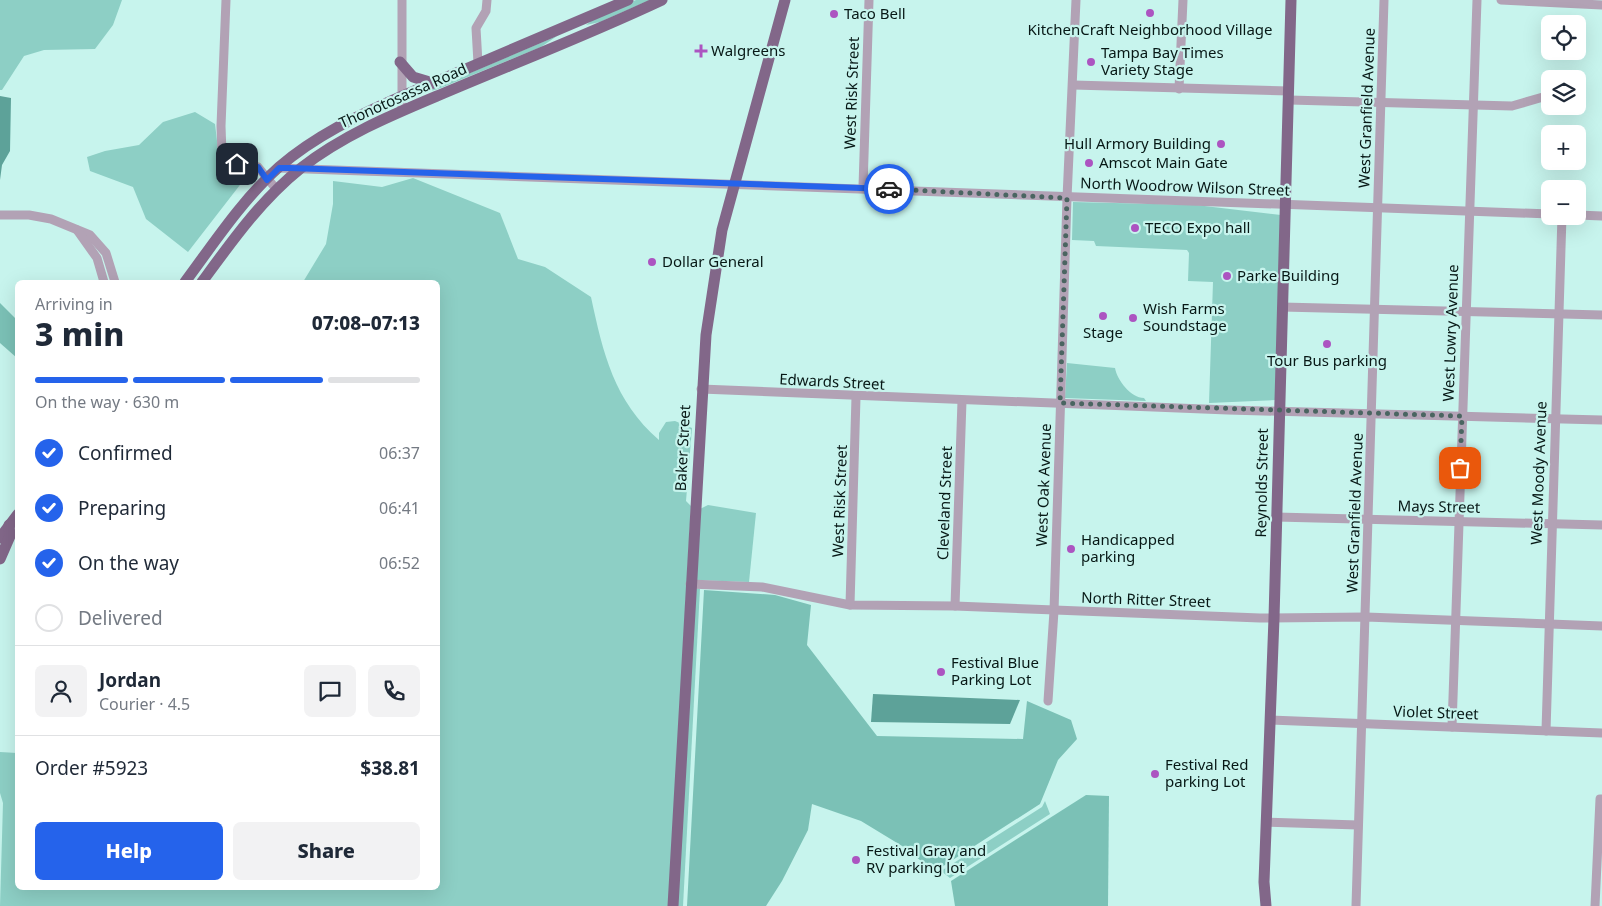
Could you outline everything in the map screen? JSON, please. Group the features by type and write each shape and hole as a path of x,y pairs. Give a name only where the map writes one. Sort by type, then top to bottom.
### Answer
{"main road":[{"name":"Thonotosassa Road","path":"186,280 232,218 267,180 279,168 341,125 478,63 628,0"},
{"name":"Thonotosassa Road","path":"204,280 251,217 276,190 302,168 340,141 402,111 662,0"},
{"name":"Baker Street","path":"673,906 701,390 712,285 734,183 785,0"},
{"name":"Reynolds Street","path":"1266,906 1266,822 1274,618 1291,0"},
{"path":"400,62 413,77 433,83"},
{"path":"0,538 15,518"},
{"path":"0,561 10,536 9,525"},
{"path":"0,561 15,543"}],"street":[{"path":"226,0 221,126 222,154 225,158 237,164 258,167 276,190"},
{"path":"402,0 400,62 402,111"},
{"path":"478,63 476,28 486,11 487,0"},
{"name":"West Risk Street","path":"863,187 869,0"},
{"name":"West Oak Avenue","path":"1048,701 1054,611 1067,198 1076,0"},
{"path":"1178,89 1183,0"},
{"name":"West Granfield Avenue","path":"1356,906 1384,0"},
{"name":"West Lowry Avenue","path":"1452,727 1477,0"},
{"path":"1501,0 1602,5"},
{"path":"1073,85 1289,95 1380,102 1512,106 1541,98"},
{"name":"North Woodrow Wilson Street","path":"279,168 863,187 1067,198 1541,214"},
{"path":"0,215 29,215 51,219 90,235 98,241 110,262 114,280"},
{"path":"1586,215 1602,216"},
{"name":"West Moody Avenue","path":"1546,731 1562,225"},
{"path":"77,230 91,247 103,280"},
{"path":"99,266 110,262"},
{"path":"1282,307 1602,315"},
{"name":"Edwards Street","path":"701,390 1279,412 1602,420"},
{"name":"West Risk Street","path":"850,605 856,397"},
{"name":"Cleveland Street","path":"955,606 962,401"},
{"name":"Mays Street","path":"1276,517 1602,525"},
{"name":"North Ritter Street","path":"690,584 769,588 850,605 955,606 1274,618 1366,617 1602,626"},
{"name":"Violet Street","path":"1270,720 1602,733"},
{"path":"1595,906 1600,799 1602,799"},
{"path":"1266,822 1358,825"}],"green space":[{"path":"0,0 122,0 113,25 95,49 44,50 24,56 2,90 0,90"},
{"path":"636,0 650,0 600,22 586,25 598,16"},
{"path":"557,36 541,47 438,89 423,93"},
{"path":"195,112 215,124 220,166 243,181 188,252 146,219 133,187 90,171 87,157 105,151 139,145 163,122"},
{"path":"413,178 500,213 518,259 545,267 591,297 600,337 613,375 631,409 644,425 659,440 659,433 666,422 675,421 692,428 686,501 691,506 669,906 0,906 3,803 0,793 0,752 15,753 15,890 440,890 440,280 304,280 326,244 333,204 333,181 382,187"},
{"path":"1073,202 1196,205 1281,215 1275,400 1209,403 1213,282 1188,281 1189,253 1187,250 1096,246 1094,241 1072,240"},
{"path":"0,303 15,318 15,356 0,343"},
{"path":"1067,363 1115,368 1125,388 1146,401 1065,398"},
{"path":"708,505 756,513 749,582 695,580 700,509"},
{"path":"694,587 700,589 683,906 677,906"},
{"path":"704,590 775,595 811,605 807,645 877,736 1023,739 1027,701 1071,720 1077,739 1058,760 1040,804 934,872 907,849 861,821 812,804 808,830 782,881 766,906 687,906"},
{"path":"1086,795 1109,796 1108,906 955,906 951,881"},
{"path":"1045,801 1050,814 950,878 941,871 1042,807"}],"water":[{"path":"0,96 11,98 10,151 2,165 0,180"},
{"path":"873,694 1020,700 1010,724 871,722"}],"way so far":[{"path":"889,189 1067,198 1060,403 1279,412 1462,416 1460,468"}],"place":[{"name":"KitchenCraft Neighborhood Village","path":"1150,13"},
{"name":"Taco Bell","path":"834,14"},
{"name":"Walgreens","path":"701,51"},
{"name":"Tampa Bay Times Variety Stage","path":"1091,62"},
{"name":"Hull Armory Building","path":"1221,144"},
{"name":"Amscot Main Gate","path":"1089,163"},
{"name":"TECO Expo hall","path":"1135,228"},
{"name":"Dollar General","path":"652,262"},
{"name":"Parke Building","path":"1227,276"},
{"name":"Stage","path":"1103,316"},
{"name":"Wish Farms Soundstage","path":"1133,318"},
{"name":"Tour Bus parking","path":"1327,344"},
{"name":"Handicapped parking","path":"1071,549"},
{"name":"Festival Blue Parking Lot","path":"941,672"},
{"name":"Festival Red parking Lot","path":"1155,774"},
{"name":"Festival Gray and RV parking lot","path":"856,860"}],"route":[{"path":"237,164 258,167 267,180 279,168 290,168 889,189"}]}
